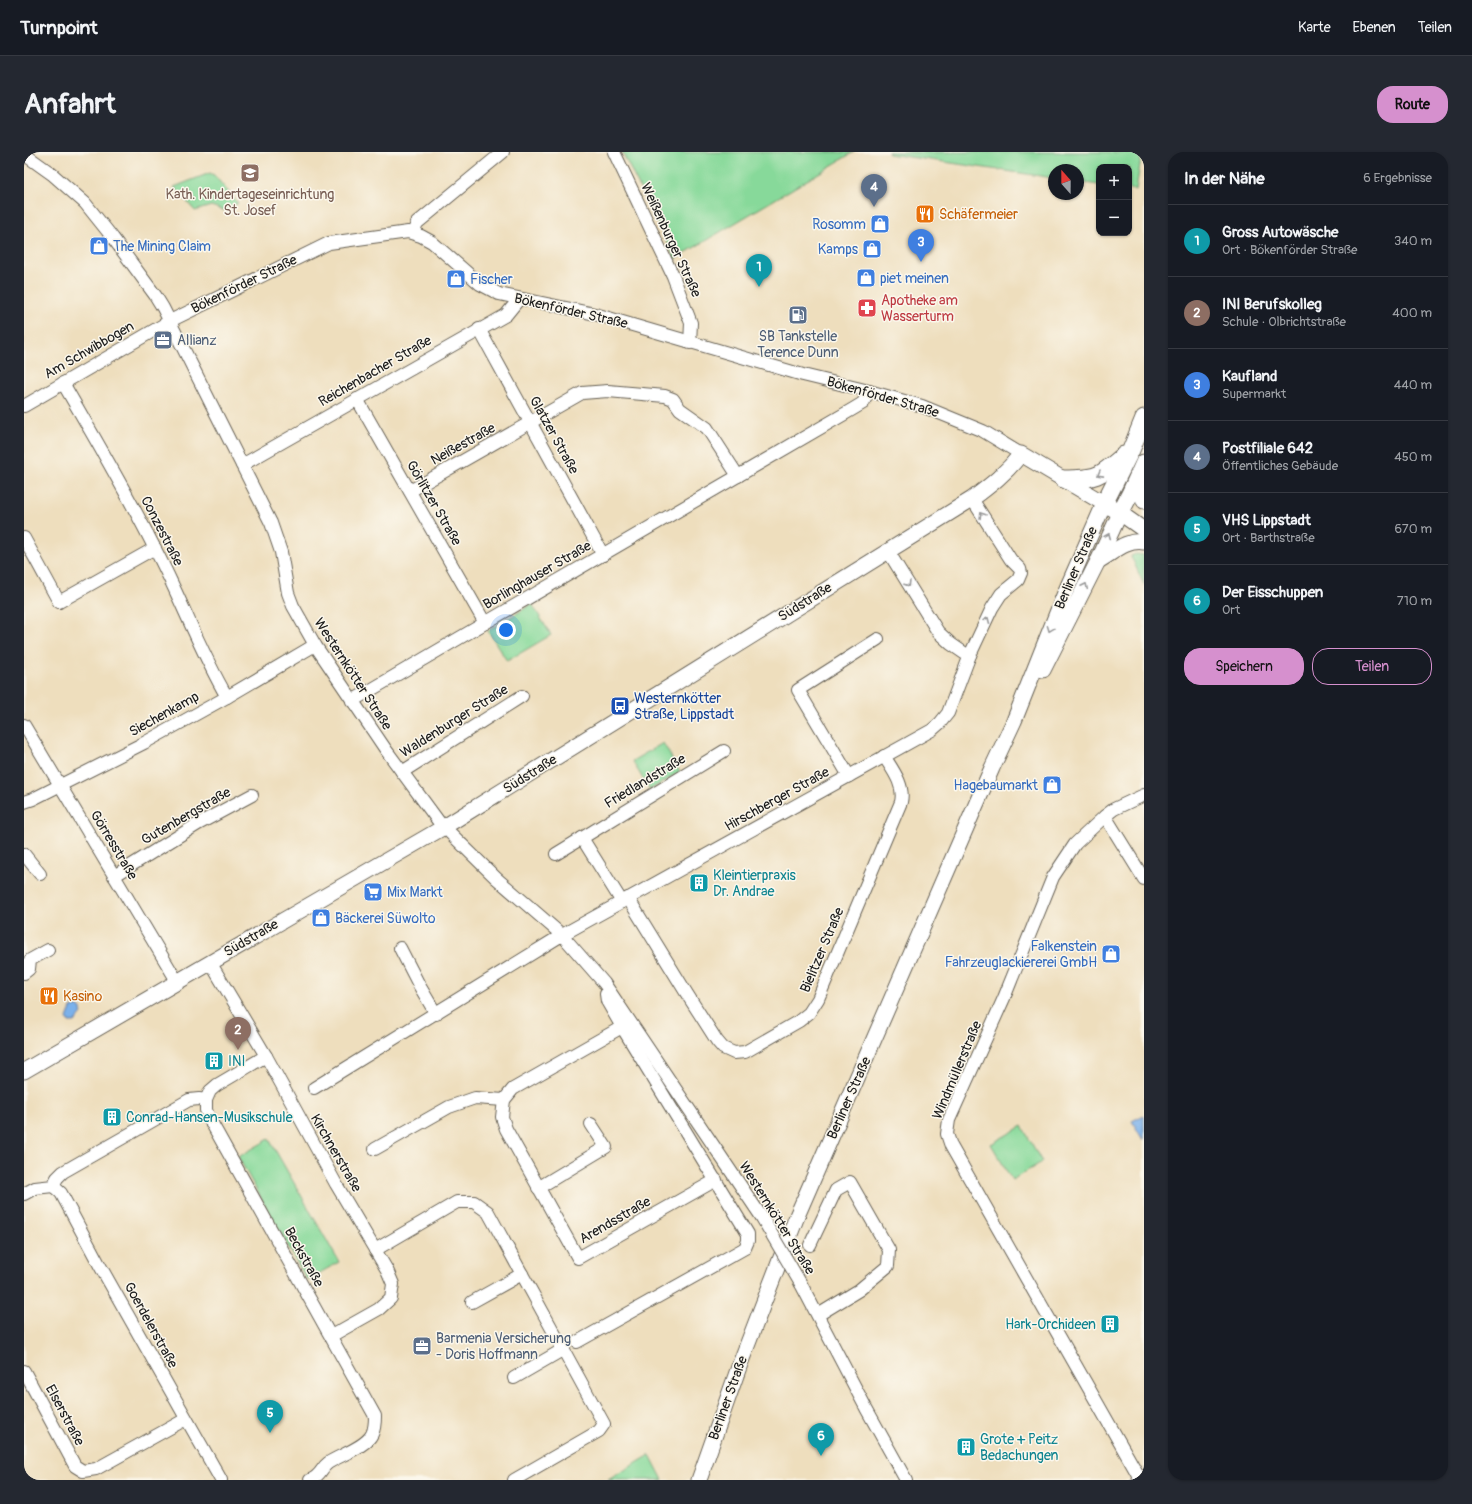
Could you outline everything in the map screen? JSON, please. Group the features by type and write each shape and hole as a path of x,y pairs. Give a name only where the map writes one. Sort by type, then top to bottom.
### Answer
{"highway":[{"name":"Berliner Straße","path":"1104,504 1131,450 1144,418"},
{"path":"1063,479 1093,478 1101,474 1131,450"},
{"name":"Berliner Straße","path":"1120,513 1143,465"}],"main road":[{"name":"Bökenförder Straße","path":"1021,454 1120,513 1144,530"},
{"name":"Südstraße","path":"24,1071 444,827 972,499 997,481 1021,454"},
{"path":"1143,465 1141,491 1144,501"},
{"name":"Berliner Straße","path":"699,1480 740,1364 797,1216 1014,722 1065,593 1104,504"},
{"name":"Berliner Straße","path":"1014,722 1050,658 1120,513"},
{"path":"1098,561 1124,544 1138,541 1144,542"}],"street":[{"path":"413,233 417,222 503,152"},
{"name":"Weißenburger Straße","path":"614,152 673,276 692,323 690,343"},
{"path":"24,154 52,174 85,204 117,242 151,289 170,321"},
{"name":"Bökenförder Straße","path":"170,321 328,242 408,232 421,236 432,242 480,284 499,294 595,314 803,376 869,391 939,412 983,431 1021,454"},
{"name":"Reichenbacher Straße","path":"242,465 506,315 519,299"},
{"name":"Am Schwibbogen","path":"24,406 170,321"},
{"name":"Westernkötter Straße","path":"170,321 271,523 281,552 287,589 293,606 315,645 352,701 439,822 496,878 562,935 604,983 761,1216 801,1284 866,1408 906,1480"},
{"name":"Glatzer Straße","path":"478,330 603,555"},
{"name":"Conzestraße","path":"63,383 155,548 210,667 227,697"},
{"path":"530,422 582,393 608,391 665,396 673,399 680,409 707,428 738,476"},
{"name":"Borlinghauser Straße","path":"352,701 860,405 866,400 869,391"},
{"name":"Görlitzer Straße","path":"357,399 485,623"},
{"name":"Neißestraße","path":"410,491 526,426 530,422"},
{"name":"Hirschberger Straße","path":"314,1088 562,935 932,730 940,724 948,713 970,655 992,608 1002,594 1018,580 1021,573 1020,569 1011,560 972,499"},
{"path":"24,538 60,602 155,548"},
{"path":"888,551 938,632 951,644 964,653 970,655"},
{"path":"849,776 798,690 878,639"},
{"name":"Siechenkamp","path":"24,802 60,786 144,743 227,697 315,645"},
{"name":"Waldenburger Straße","path":"402,772 522,696"},
{"name":"Görresstraße","path":"24,725 177,981"},
{"name":"Friedlandstraße","path":"556,854 724,751"},
{"name":"Bielitzer Straße","path":"625,900 717,1041 723,1048 734,1054 745,1052 799,1021 809,1013 818,999 901,802 901,787 884,756"},
{"name":"Gutenbergstraße","path":"114,876 198,824 252,795"},
{"name":"Windmüllerstraße","path":"1141,1480 985,1209 950,1146 947,1134 949,1120 1004,998 1053,877 1076,844 1105,816 1114,809 1144,795"},
{"path":"1105,816 1144,879"},
{"path":"582,838 625,900"},
{"path":"24,854 40,874"},
{"path":"400,948 436,1014"},
{"path":"26,966 30,960 48,950"},
{"name":"Kirchnerstraße","path":"210,962 266,1056 393,1284 391,1298 379,1309 331,1336"},
{"name":"Westernkötter Straße","path":"577,1342 745,1248 748,1241 748,1234 607,1001 604,983"},
{"path":"374,1149 449,1107 475,1098 504,1100 513,1089 622,1027"},
{"path":"24,1194 35,1188 52,1186 63,1172 189,1100 206,1100 210,1091 217,1085 266,1056"},
{"name":"Beckstraße","path":"206,1100 206,1110 210,1120 375,1416 375,1428 372,1436 364,1443 326,1464 319,1475 314,1479"},
{"name":"Arendsstraße","path":"504,1100 502,1117 506,1129 578,1258 716,1180"},
{"path":"538,1188 606,1147 592,1124"},
{"path":"810,1245 836,1190 850,1182 889,1250 888,1266 859,1290 818,1315"},
{"name":"Goerdelerstraße","path":"52,1186 61,1193 221,1480"},
{"path":"375,1250 457,1202 474,1202 488,1212 604,1424 600,1431 514,1480"},
{"path":"472,1302 522,1274"},
{"path":"514,1378 564,1349"},
{"name":"Elserstraße","path":"24,1371 75,1466 83,1471 96,1469 186,1419"}],"green space":[{"path":"622,152 854,152 675,259"},
{"path":"888,152 1142,152 1136,190 1132,189 1132,164 1096,164 1096,185 1084,183 1084,164 1048,164 1048,177 889,154"},
{"path":"210,173 214,175 238,203 226,211 211,206 195,211 174,187"},
{"path":"1136,554 1144,555 1144,585 1131,556"},
{"path":"532,604 551,635 507,661 488,631"},
{"path":"663,743 680,772 650,790 632,761"},
{"path":"1022,1126 1042,1162 1012,1180 991,1144"},
{"path":"269,1139 339,1262 307,1280 238,1157"},
{"path":"650,1455 663,1480 608,1480"}],"water":[{"path":"77,1006 81,1009 82,1014 75,1022 69,1022 67,1018 71,1008"},
{"path":"1144,1115 1144,1139 1143,1140 1132,1121"}],"place":[{"name":"Kath. Kindertageseinrichtung St. Josef","path":"250,173"},
{"name":"Postfiliale 642","path":"874,207"},
{"name":"Schäfermeier","path":"925,214"},
{"name":"Rosomm","path":"880,224"},
{"name":"The Mining Claim","path":"99,246"},
{"name":"Kamps","path":"872,249"},
{"name":"Kaufland","path":"921,262"},
{"name":"piet meinen","path":"866,278"},
{"name":"Fischer","path":"456,279"},
{"name":"Gross Autowäsche","path":"759,287"},
{"name":"Apotheke am Wasserturm","path":"867,308"},
{"name":"SB Tankstelle Terence Dunn","path":"798,315"},
{"name":"Allianz","path":"163,340"},
{"name":"Westernkötter Straße, Lippstadt","path":"620,706"},
{"name":"Hagebaumarkt","path":"1052,785"},
{"name":"Kleintierpraxis Dr. Andrae","path":"699,883"},
{"name":"Mix Markt","path":"373,892"},
{"name":"Bäckerei Süwolto","path":"321,918"},
{"name":"Falkenstein Fahrzeuglackiererei GmbH","path":"1111,954"},
{"name":"Kasino","path":"49,996"},
{"name":"INI Berufskolleg","path":"238,1050"},
{"name":"INI","path":"214,1061"},
{"name":"Conrad-Hansen-Musikschule","path":"112,1117"},
{"name":"Hark-Orchideen","path":"1110,1324"},
{"name":"Barmenia Versicherung - Doris Hoffmann","path":"422,1346"},
{"name":"VHS Lippstadt","path":"270,1433"},
{"name":"Grote + Peitz Bedachungen","path":"966,1447"},
{"name":"Der Eisschuppen","path":"821,1456"}]}
